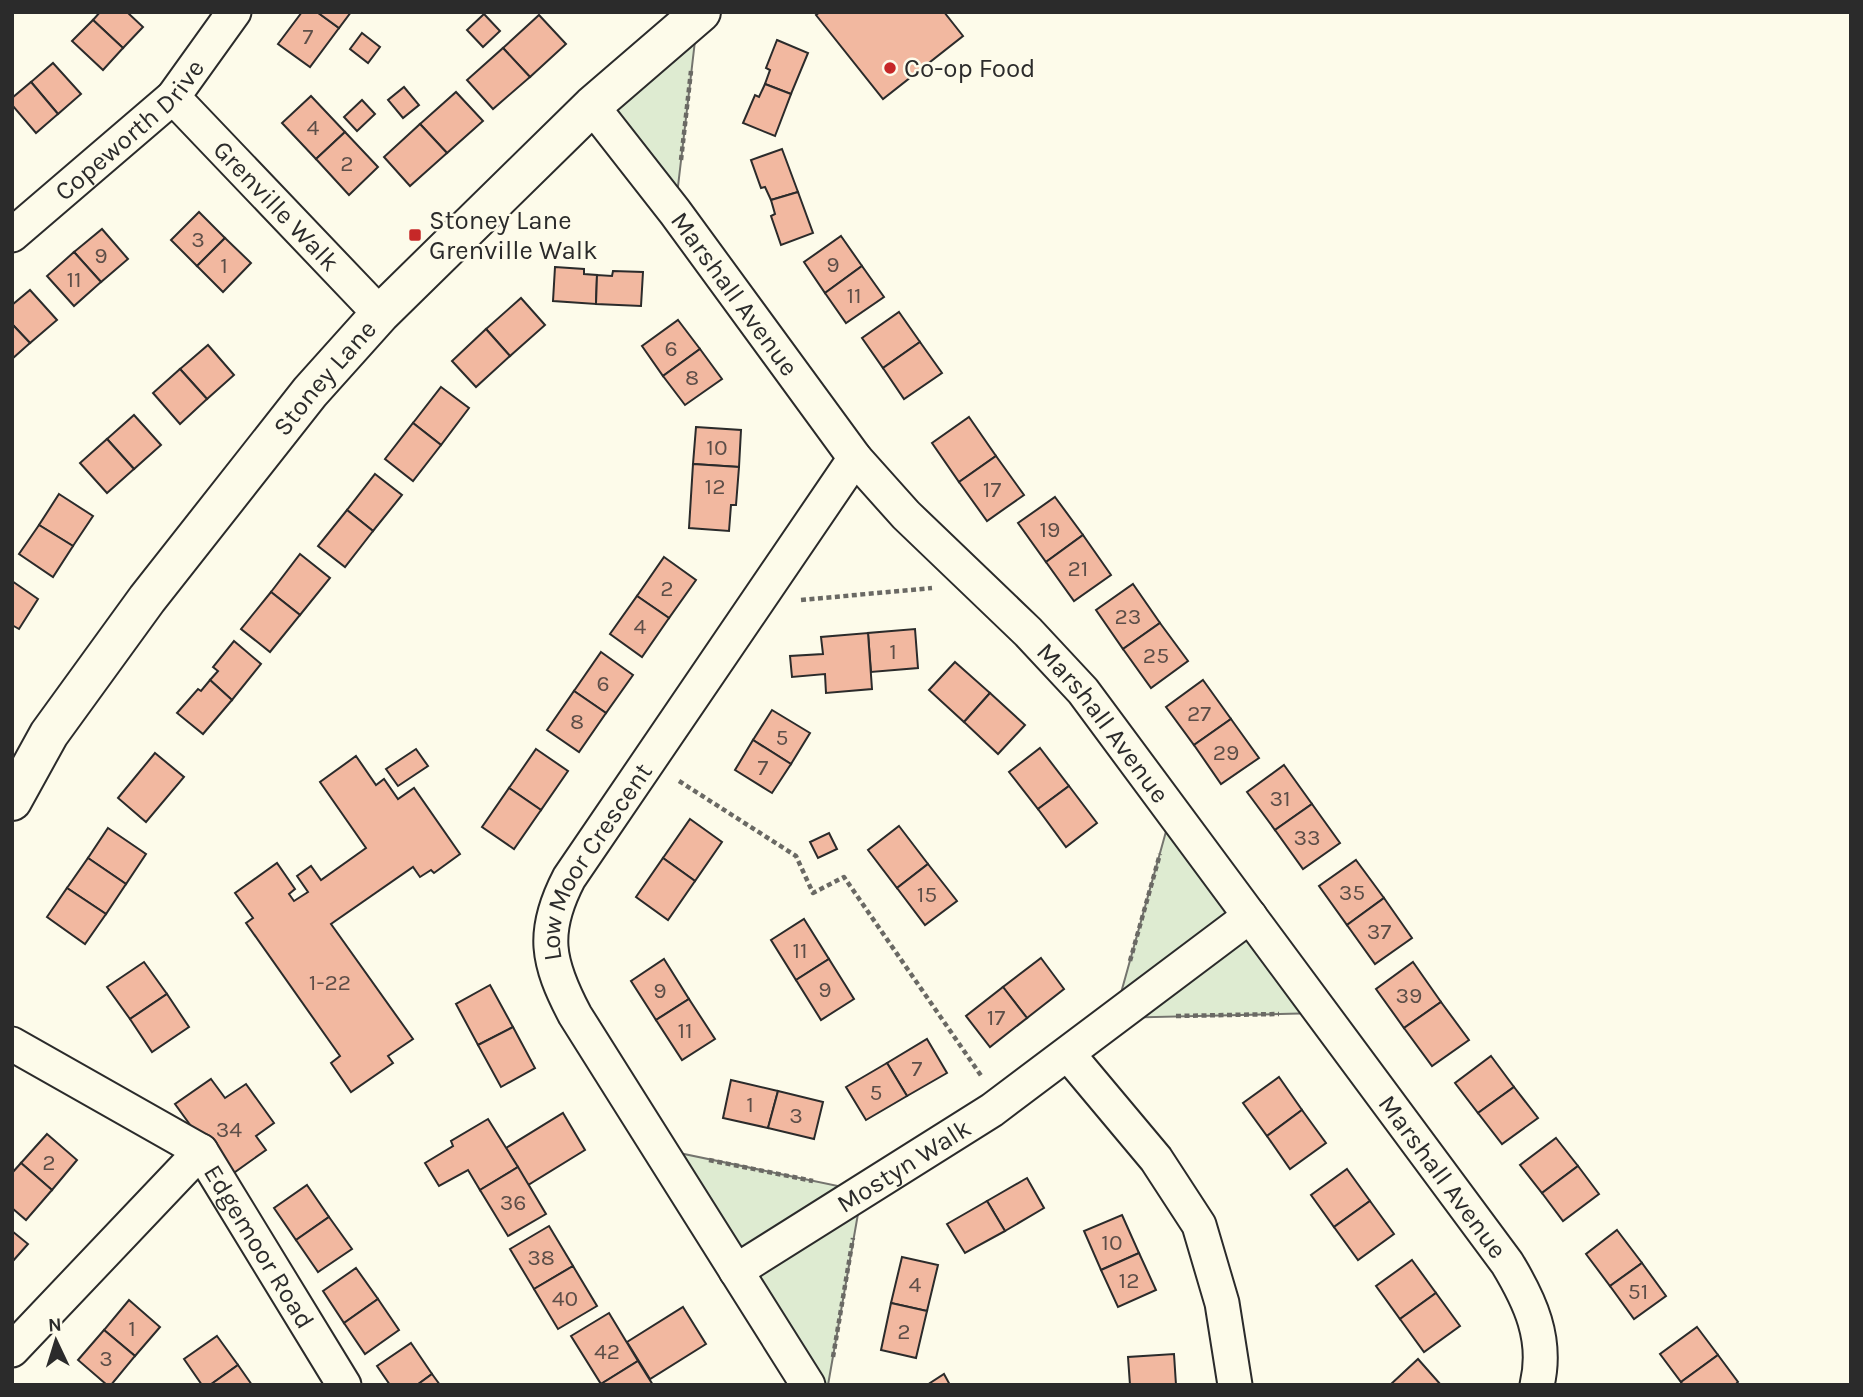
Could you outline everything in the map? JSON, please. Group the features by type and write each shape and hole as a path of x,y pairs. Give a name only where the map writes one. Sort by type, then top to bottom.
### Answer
{"street":[{"name":"Copeworth Drive","path":"12,235 173,97 234,12"},
{"name":"Stoney Lane","path":"12,801 49,734 147,599 310,392 380,314 592,106 700,14"},
{"name":"Grenville Walk","path":"173,97 380,314"},
{"name":"Marshall Avenue","path":"592,106 675,212 855,458 906,514 1028,632 1083,691 1507,1263 1525,1292 1537,1323 1541,1355 1537,1385"},
{"name":"Low Moor Crescent","path":"808,1385 575,1015 559,984 552,955 550,929 556,903 569,878 855,458"},
{"name":"Mostyn Walk","path":"736,1270 997,1106 1250,916"},
{"name":"Edgemoor Road","path":"12,1044 201,1151 344,1385"},
{"path":"1068,1054 1156,1159 1199,1225 1222,1303 1235,1385"},
{"path":"12,1350 201,1151"}],"path":[{"path":"675,212 700,14"},
{"path":"756,604 978,584"},
{"path":"649,761 796,856 813,893 844,877 986,1082 997,1106"}],"green space":[{"path":"698,15 675,212 592,106"},
{"path":"1172,810 1319,1013 1114,1018"},
{"path":"660,1149 862,1191 828,1385 808,1385"}],"building":[{"path":"100,12 127,12 143,27 123,48 93,20"},
{"path":"302,12 317,12 339,28 310,67 278,44"},
{"path":"317,12 351,12 339,28"},
{"name":"Co-op Food","path":"820,12 944,12 963,36 883,99 816,15"},
{"path":"484,14 500,31 483,47 467,30"},
{"path":"539,15 566,44 530,77 503,48"},
{"path":"93,20 123,48 103,70 72,41"},
{"path":"362,33 380,47 368,63 350,49"},
{"path":"777,40 808,53 791,94 765,84 770,70 766,68"},
{"path":"503,48 530,77 493,109 467,80"},
{"path":"53,63 81,94 58,114 31,82"},
{"path":"31,82 58,114 36,133 12,105 12,98"},
{"path":"765,84 791,94 775,136 743,123 755,95 759,97"},
{"path":"404,87 419,105 403,118 388,100"},
{"path":"456,92 483,121 447,153 420,124"},
{"path":"311,96 345,132 316,159 282,123"},
{"path":"362,100 375,114 357,131 344,117"},
{"path":"420,124 447,153 410,186 384,157"},
{"path":"345,132 378,167 349,195 316,159"},
{"path":"782,149 798,192 771,200 765,187 761,188 751,160"},
{"path":"798,192 813,233 781,245 771,216 775,214 771,200"},
{"path":"199,212 225,238 197,266 171,240"},
{"path":"102,229 128,259 101,282 74,252"},
{"path":"841,236 862,266 825,293 804,262"},
{"path":"225,238 251,263 223,292 197,266"},
{"path":"74,252 101,282 74,306 47,276"},
{"path":"862,266 884,297 846,323 825,293"},
{"path":"555,267 584,269 584,274 597,275 596,304 553,301"},
{"path":"613,271 643,272 641,306 596,304 597,275 612,276"},
{"path":"30,290 57,320 30,343 12,324 12,305"},
{"path":"521,298 545,325 510,356 486,329"},
{"path":"899,312 920,342 883,368 862,338"},
{"path":"678,320 700,349 663,376 642,346"},
{"path":"12,324 30,343 12,359"},
{"path":"486,329 510,356 476,387 452,361"},
{"path":"920,342 942,373 904,399 883,368"},
{"path":"208,345 234,375 207,399 180,369"},
{"path":"700,349 722,379 685,405 663,376"},
{"path":"180,369 207,399 180,424 153,393"},
{"path":"441,387 469,408 441,445 413,423"},
{"path":"134,415 161,445 134,469 107,439"},
{"path":"969,417 996,456 959,482 932,443"},
{"path":"413,423 441,445 413,481 385,459"},
{"path":"696,427 741,430 739,467 693,464"},
{"path":"107,439 134,469 107,493 80,463"},
{"path":"996,456 1024,495 987,521 959,482"},
{"path":"693,464 739,467 736,505 731,505 729,531 689,528"},
{"path":"375,474 402,495 373,531 347,510"},
{"path":"59,494 93,516 73,546 39,525"},
{"path":"1055,497 1083,535 1046,562 1018,523"},
{"path":"347,510 373,531 345,567 318,546"},
{"path":"39,525 73,546 53,577 19,554"},
{"path":"1083,535 1111,575 1074,601 1046,562"},
{"path":"300,554 330,578 300,615 271,592"},
{"path":"664,557 696,580 669,618 637,596"},
{"path":"12,581 38,599 19,629 12,625"},
{"path":"1133,584 1160,623 1123,649 1096,610"},
{"path":"271,592 300,615 270,652 241,629"},
{"path":"637,596 669,618 642,657 610,634"},
{"path":"1160,623 1188,661 1151,688 1123,649"},
{"path":"915,629 918,668 871,672 868,633"},
{"path":"868,633 872,689 826,693 825,674 792,677 790,656 823,654 821,637"},
{"path":"234,641 261,664 232,700 210,680 218,671 213,667"},
{"path":"601,652 633,675 606,713 574,691"},
{"path":"955,662 990,693 964,722 929,690"},
{"path":"210,680 232,700 203,734 177,713 198,689 201,691"},
{"path":"1203,680 1231,719 1194,745 1166,707"},
{"path":"574,691 606,713 579,752 547,730"},
{"path":"990,693 1025,725 998,754 964,722"},
{"path":"772,710 810,733 791,764 753,740"},
{"path":"1231,719 1259,758 1221,784 1194,745"},
{"path":"753,740 791,764 772,793 735,770"},
{"path":"1040,748 1069,786 1038,809 1009,772"},
{"path":"416,749 428,766 398,786 386,769"},
{"path":"536,749 568,771 541,810 509,788"},
{"path":"155,753 184,777 146,822 118,798"},
{"path":"356,756 376,785 384,779 398,799 414,788 460,854 434,873 431,870 420,877 413,867 331,924 413,1039 388,1056 393,1063 351,1092 331,1063 340,1056 246,923 253,918 235,893 277,863 295,889 289,894 294,901 308,892 297,876 311,866 321,880 366,848 320,782"},
{"path":"1284,765 1312,804 1275,830 1247,792"},
{"path":"1069,786 1097,823 1066,847 1038,809"},
{"path":"509,788 541,810 514,849 482,827"},
{"path":"1312,804 1340,843 1303,869 1275,830"},
{"path":"690,819 722,842 695,881 663,858"},
{"path":"899,826 928,864 897,888 868,850"},
{"path":"108,828 146,854 126,884 88,858"},
{"path":"829,833 837,849 818,858 810,842"},
{"path":"88,858 126,884 106,914 67,888"},
{"path":"663,858 695,881 668,920 636,897"},
{"path":"1356,860 1384,898 1347,925 1319,886"},
{"path":"928,864 957,901 925,925 897,888"},
{"path":"67,888 106,914 85,944 47,917"},
{"path":"1384,898 1412,938 1375,964 1347,925"},
{"path":"804,919 829,959 796,980 771,940"},
{"path":"1041,958 1064,989 1027,1018 1003,987"},
{"path":"664,959 689,999 656,1020 631,981"},
{"path":"829,959 854,999 821,1020 796,980"},
{"path":"144,962 167,994 130,1019 107,987"},
{"path":"1413,962 1441,1002 1404,1028 1376,989"},
{"path":"490,985 513,1027 478,1045 456,1004"},
{"path":"1003,987 1027,1018 990,1047 966,1016"},
{"path":"167,994 189,1027 152,1052 130,1019"},
{"path":"689,999 715,1039 682,1060 656,1020"},
{"path":"1441,1002 1469,1040 1432,1066 1404,1028"},
{"path":"513,1027 535,1068 501,1087 478,1045"},
{"path":"927,1039 947,1073 907,1096 887,1063"},
{"path":"1491,1056 1514,1087 1478,1113 1455,1083"},
{"path":"887,1063 907,1096 866,1120 846,1087"},
{"path":"1279,1077 1302,1110 1267,1136 1243,1103"},
{"path":"211,1079 225,1098 246,1084 274,1123 256,1136 266,1150 228,1177 175,1104"},
{"path":"731,1080 778,1091 768,1128 723,1118"},
{"path":"1514,1087 1538,1118 1502,1144 1478,1113"},
{"path":"778,1091 823,1102 814,1139 768,1128"},
{"path":"1302,1110 1326,1143 1290,1169 1267,1136"},
{"path":"563,1113 585,1150 528,1185 506,1148"},
{"path":"488,1119 518,1167 480,1190 468,1170 439,1186 425,1163 453,1146 451,1141"},
{"path":"47,1134 77,1160 52,1190 21,1163"},
{"path":"1556,1138 1578,1166 1542,1193 1520,1165"},
{"path":"21,1163 52,1190 26,1220 12,1208 12,1173"},
{"path":"1578,1166 1599,1194 1563,1221 1542,1193"},
{"path":"518,1167 546,1214 508,1236 480,1190"},
{"path":"1347,1169 1370,1201 1334,1227 1311,1195"},
{"path":"1027,1178 1044,1208 1005,1231 987,1201"},
{"path":"307,1185 329,1217 296,1240 274,1208"},
{"path":"987,1201 1005,1231 965,1253 947,1224"},
{"path":"1370,1201 1394,1234 1358,1260 1334,1227"},
{"path":"1122,1215 1139,1253 1101,1270 1084,1231"},
{"path":"329,1217 352,1249 318,1272 296,1240"},
{"path":"549,1226 573,1266 534,1289 510,1249"},
{"path":"1617,1230 1642,1263 1610,1286 1586,1254"},
{"path":"12,1231 28,1244 12,1262"},
{"path":"1139,1253 1156,1290 1118,1307 1101,1270"},
{"path":"902,1257 938,1265 927,1311 891,1303"},
{"path":"1412,1260 1436,1293 1400,1319 1376,1286"},
{"path":"1642,1263 1666,1296 1634,1319 1610,1286"},
{"path":"573,1266 597,1306 558,1329 534,1289"},
{"path":"356,1268 378,1299 344,1323 323,1291"},
{"path":"1436,1293 1460,1326 1424,1352 1400,1319"},
{"path":"378,1299 399,1330 365,1354 344,1323"},
{"path":"129,1300 160,1327 135,1356 104,1330"},
{"path":"891,1303 927,1311 916,1358 881,1350"},
{"path":"683,1307 706,1344 650,1379 627,1342"},
{"path":"609,1313 638,1361 601,1384 571,1336"},
{"path":"1697,1327 1718,1355 1681,1382 1660,1354"},
{"path":"104,1330 135,1356 111,1385 107,1385 78,1360"},
{"path":"217,1336 238,1365 210,1385 202,1385 184,1359"},
{"path":"411,1343 432,1374 417,1385 390,1385 377,1366"},
{"path":"1174,1354 1176,1385 1130,1385 1128,1357"},
{"path":"1718,1355 1738,1382 1735,1385 1683,1385 1681,1382"},
{"path":"1418,1359 1441,1385 1390,1385"},
{"path":"638,1361 653,1385 601,1384"},
{"path":"238,1365 252,1385 210,1385"},
{"path":"432,1374 440,1385 417,1385"},
{"path":"944,1374 950,1385 927,1385"}],"place":[{"name":"Co-op Food","path":"890,68"},
{"name":"Stoney Lane Grenville Walk","path":"415,235"}]}
